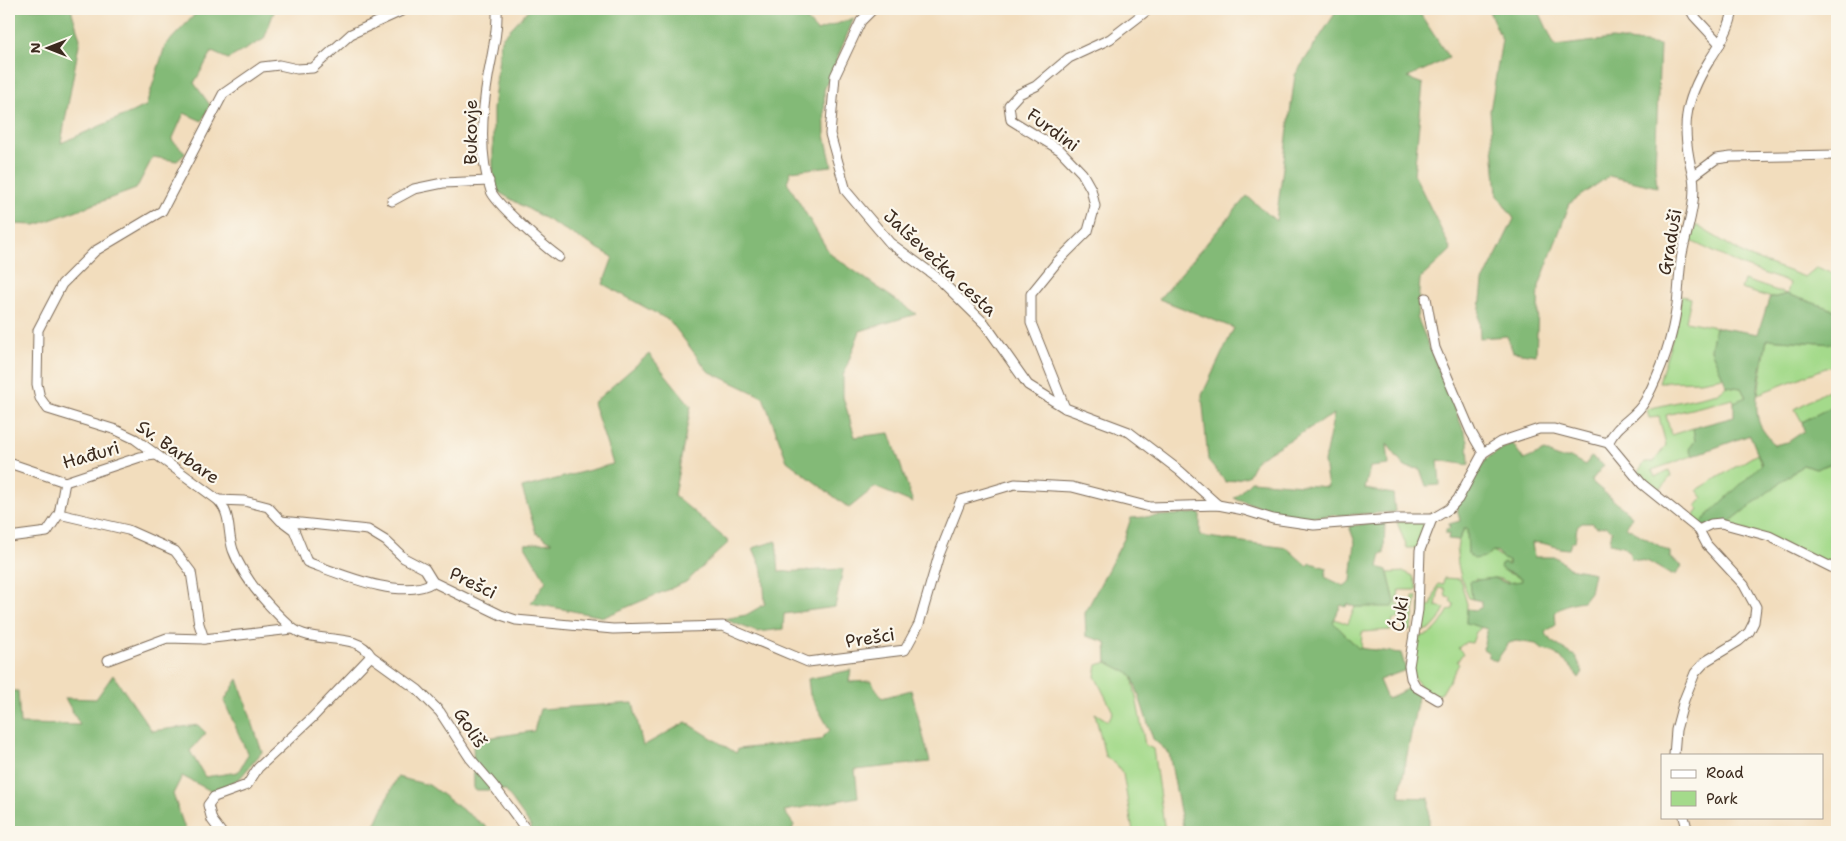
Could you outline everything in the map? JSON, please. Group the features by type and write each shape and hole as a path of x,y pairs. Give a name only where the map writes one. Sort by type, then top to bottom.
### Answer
{"street":[{"name":"Sv. Barbare","path":"371,656 367,649 354,643 322,639 292,629 245,576 233,549 226,508 218,500 135,439 116,430 48,408 40,398 37,384 38,330 62,284 95,251 162,211 223,94 262,67 279,65 297,69 313,68 351,34 406,9"},
{"name":"Bukovje","path":"497,9 498,28 488,78 484,123 484,154 491,193 542,245 559,257"},
{"name":"Jalševečka cesta","path":"873,9 861,21 836,76 830,134 846,191 890,243 938,278 984,324 1028,385 1065,408 1129,432 1180,471 1218,505"},
{"name":"Furdini","path":"1065,408 1031,323 1031,294 1056,262 1088,230 1095,206 1091,189 1082,173 1060,150 1011,120 1009,105 1019,94 1036,86 1070,58 1110,39 1149,9"},
{"path":"1690,9 1694,16 1720,44"},
{"name":"Graduši","path":"1608,443 1614,430 1634,414 1645,401 1659,372 1670,338 1677,306 1683,253 1692,219 1693,176 1686,150 1686,119 1698,80 1720,44 1733,9"},
{"path":"1693,176 1716,159 1731,157 1837,155"},
{"path":"392,201 414,189 443,183 489,182"},
{"path":"1426,298 1436,348 1470,432 1483,453"},
{"path":"1218,505 1244,510 1273,519 1314,525 1392,519 1432,519 1445,512 1458,499 1483,453 1500,442 1540,429 1554,429 1608,443 1642,484 1699,530 1707,545 1744,585 1753,600 1756,614 1749,632 1740,641 1698,668 1684,700 1676,730 1674,754"},
{"name":"Hađuri","path":"9,463 65,482 140,457 155,455"},
{"path":"9,537 48,532 59,514 65,482"},
{"name":"Prešci","path":"282,521 368,530 386,541 404,558 425,569 433,582 501,616 516,620 613,629 723,626 808,662 905,650 919,624 939,555 961,500 1015,484 1072,487 1150,507 1218,505"},
{"name":"Prešci","path":"218,500 244,501 268,507 294,530 307,562 369,584 402,588 426,587 433,582"},
{"path":"59,514 128,530 175,551 191,572 199,624 204,639"},
{"name":"Ćuki","path":"1432,519 1419,557 1418,610 1409,666 1411,678 1416,687 1438,700"},
{"path":"1699,530 1711,524 1721,523 1761,534 1774,538 1837,570"},
{"path":"108,660 167,638 204,639 292,629"},
{"path":"220,832 212,820 208,805 214,797 246,784 258,768 312,718 371,656"},
{"name":"Goliš","path":"371,656 418,690 440,712 470,758 493,784 528,832"},
{"path":"1684,818 1688,832"}],"green space":[{"path":"9,9 71,9 80,39 61,143 146,106 165,46 200,9 275,9 264,39 228,59 212,52 194,83 210,105 202,121 184,113 172,140 186,153 177,161 153,157 136,189 36,225 9,224"},
{"path":"529,9 796,9 817,31 854,18 824,90 825,135 832,166 791,171 787,182 830,254 916,314 860,331 843,376 843,397 855,437 890,433 913,503 875,487 849,508 787,461 763,397 708,371 670,321 603,284 613,257 493,189 493,109 501,39"},
{"path":"1338,9 1417,9 1449,58 1407,78 1423,84 1414,174 1451,250 1420,279 1417,317 1468,441 1469,465 1438,460 1440,485 1426,486 1420,469 1405,467 1387,444 1389,465 1370,467 1365,489 1393,494 1395,512 1293,518 1234,498 1251,481 1328,487 1324,462 1334,414 1257,459 1248,476 1226,482 1208,460 1202,395 1234,328 1159,299 1247,196 1276,221 1295,75"},
{"path":"1488,9 1538,9 1555,46 1612,39 1660,45 1655,166 1657,187 1609,176 1570,203 1539,286 1536,355 1513,352 1507,336 1480,338 1479,317 1483,282 1514,219 1497,194 1490,111 1502,40"},
{"path":"1696,225 1747,256 1805,277 1817,267 1837,276 1837,311 1787,294 1790,283 1743,266 1691,241"},
{"path":"1744,280 1787,294 1772,298 1741,289"},
{"path":"1787,294 1837,311 1837,340 1833,344 1767,339 1757,394 1760,425 1774,445 1788,442 1804,431 1802,422 1837,404 1837,461 1816,469 1803,465 1728,523 1701,527 1699,524 1762,464 1750,435 1692,456 1689,449 1695,441 1693,428 1734,417 1734,402 1746,397 1741,388 1727,386 1711,350 1715,327 1758,334 1769,299"},
{"path":"1681,296 1691,298 1686,321 1715,327 1711,350 1723,377 1700,381 1659,382 1678,319"},
{"path":"1767,339 1833,344 1837,340 1837,374 1831,366 1758,394"},
{"path":"649,354 691,406 674,495 729,542 686,582 604,617 531,603 546,581 524,544 552,542 536,533 522,488 613,464 593,403"},
{"path":"1837,385 1837,404 1802,422 1795,409"},
{"path":"1727,386 1741,388 1746,398 1734,402 1733,399 1666,415 1671,435 1693,428 1695,441 1689,449 1692,456 1652,470 1655,477 1669,470 1671,477 1662,487 1651,487 1644,482 1636,474 1645,462 1654,462 1666,445 1659,417 1649,418 1647,409 1718,393"},
{"path":"1512,443 1524,460 1545,451 1558,458 1572,458 1585,465 1591,457 1604,465 1591,481 1632,516 1626,527 1670,552 1670,558 1682,566 1676,574 1671,575 1649,562 1631,558 1629,551 1623,546 1610,543 1612,531 1607,526 1597,527 1592,523 1582,523 1577,527 1575,541 1571,543 1569,549 1532,543 1534,557 1556,557 1569,568 1594,573 1590,592 1583,601 1568,604 1558,610 1555,613 1556,625 1545,632 1551,641 1576,657 1583,672 1579,678 1570,666 1553,652 1543,650 1536,644 1516,641 1509,643 1496,661 1489,657 1488,652 1483,649 1487,629 1466,623 1467,609 1476,610 1482,607 1482,601 1472,599 1470,581 1494,578 1506,583 1522,581 1521,578 1501,569 1500,566 1503,563 1509,565 1509,561 1503,559 1498,552 1493,551 1486,557 1474,559 1468,554 1467,529 1464,529 1459,540 1448,539 1449,534 1446,534 1446,529 1450,528 1449,524 1460,521 1456,504 1487,458"},
{"path":"1757,454 1762,465 1699,524 1693,517 1699,510 1696,506 1703,498 1697,490"},
{"path":"1837,461 1837,568 1728,523 1803,465 1816,469"},
{"path":"1200,513 1200,536 1287,548 1307,566 1311,563 1327,568 1325,577 1344,586 1351,581 1355,542 1349,526 1385,522 1384,554 1381,554 1378,567 1387,570 1395,602 1393,607 1355,607 1347,604 1346,607 1341,605 1333,622 1358,648 1401,653 1406,670 1379,680 1387,699 1411,687 1419,692 1399,797 1429,798 1429,832 1184,832 1169,753 1153,739 1132,675 1107,662 1106,642 1086,636 1085,613 1124,539 1131,518"},
{"path":"1427,521 1419,548 1407,548 1397,522"},
{"path":"1464,529 1467,529 1468,554 1486,557 1493,551 1505,560 1509,560 1506,572 1521,578 1522,581 1510,583 1495,578 1475,579 1471,588 1472,599 1469,598 1461,577 1457,554 1457,546"},
{"path":"776,541 779,572 843,569 835,607 784,614 783,629 757,632 724,619 746,615 765,604 763,571 753,548"},
{"path":"1405,572 1413,576 1418,590 1399,590 1397,605 1413,606 1413,596 1417,596 1411,629 1406,631 1408,621 1398,616 1398,619 1393,619 1391,630 1362,632 1361,649 1358,648 1333,622 1335,619 1348,624 1355,607 1393,606 1395,602 1388,573"},
{"path":"1444,578 1460,579 1467,604 1466,623 1482,627 1476,632 1472,643 1466,642 1458,648 1463,653 1457,662 1459,664 1442,693 1438,695 1427,694 1412,675 1416,636 1428,635 1436,629 1449,610 1453,609 1454,604 1450,601 1452,598 1446,597 1445,589 1439,588 1436,606 1445,608 1439,620 1431,629 1420,631 1420,604 1431,606 1438,584 1443,585"},
{"path":"1107,662 1132,675 1145,745 1153,749 1165,832 1133,832 1123,774 1117,765 1105,756 1095,713 1108,721 1113,712 1095,676 1097,665"},
{"path":"851,670 849,682 871,681 882,698 911,690 930,762 855,770 858,797 784,811 794,825 791,832 525,832 532,828 505,790 474,790 473,740 534,731 540,709 633,703 643,746 686,722 736,753 738,749 820,740 830,730 810,695 808,679"},
{"path":"113,675 152,731 198,725 206,733 190,751 205,777 238,772 248,755 224,701 238,679 262,752 240,778 215,793 182,776 173,794 186,832 9,832 9,814 14,802 9,801 9,691 18,691 20,724 80,725 65,698 96,699"},
{"path":"397,777 429,785 493,832 372,832"}]}
